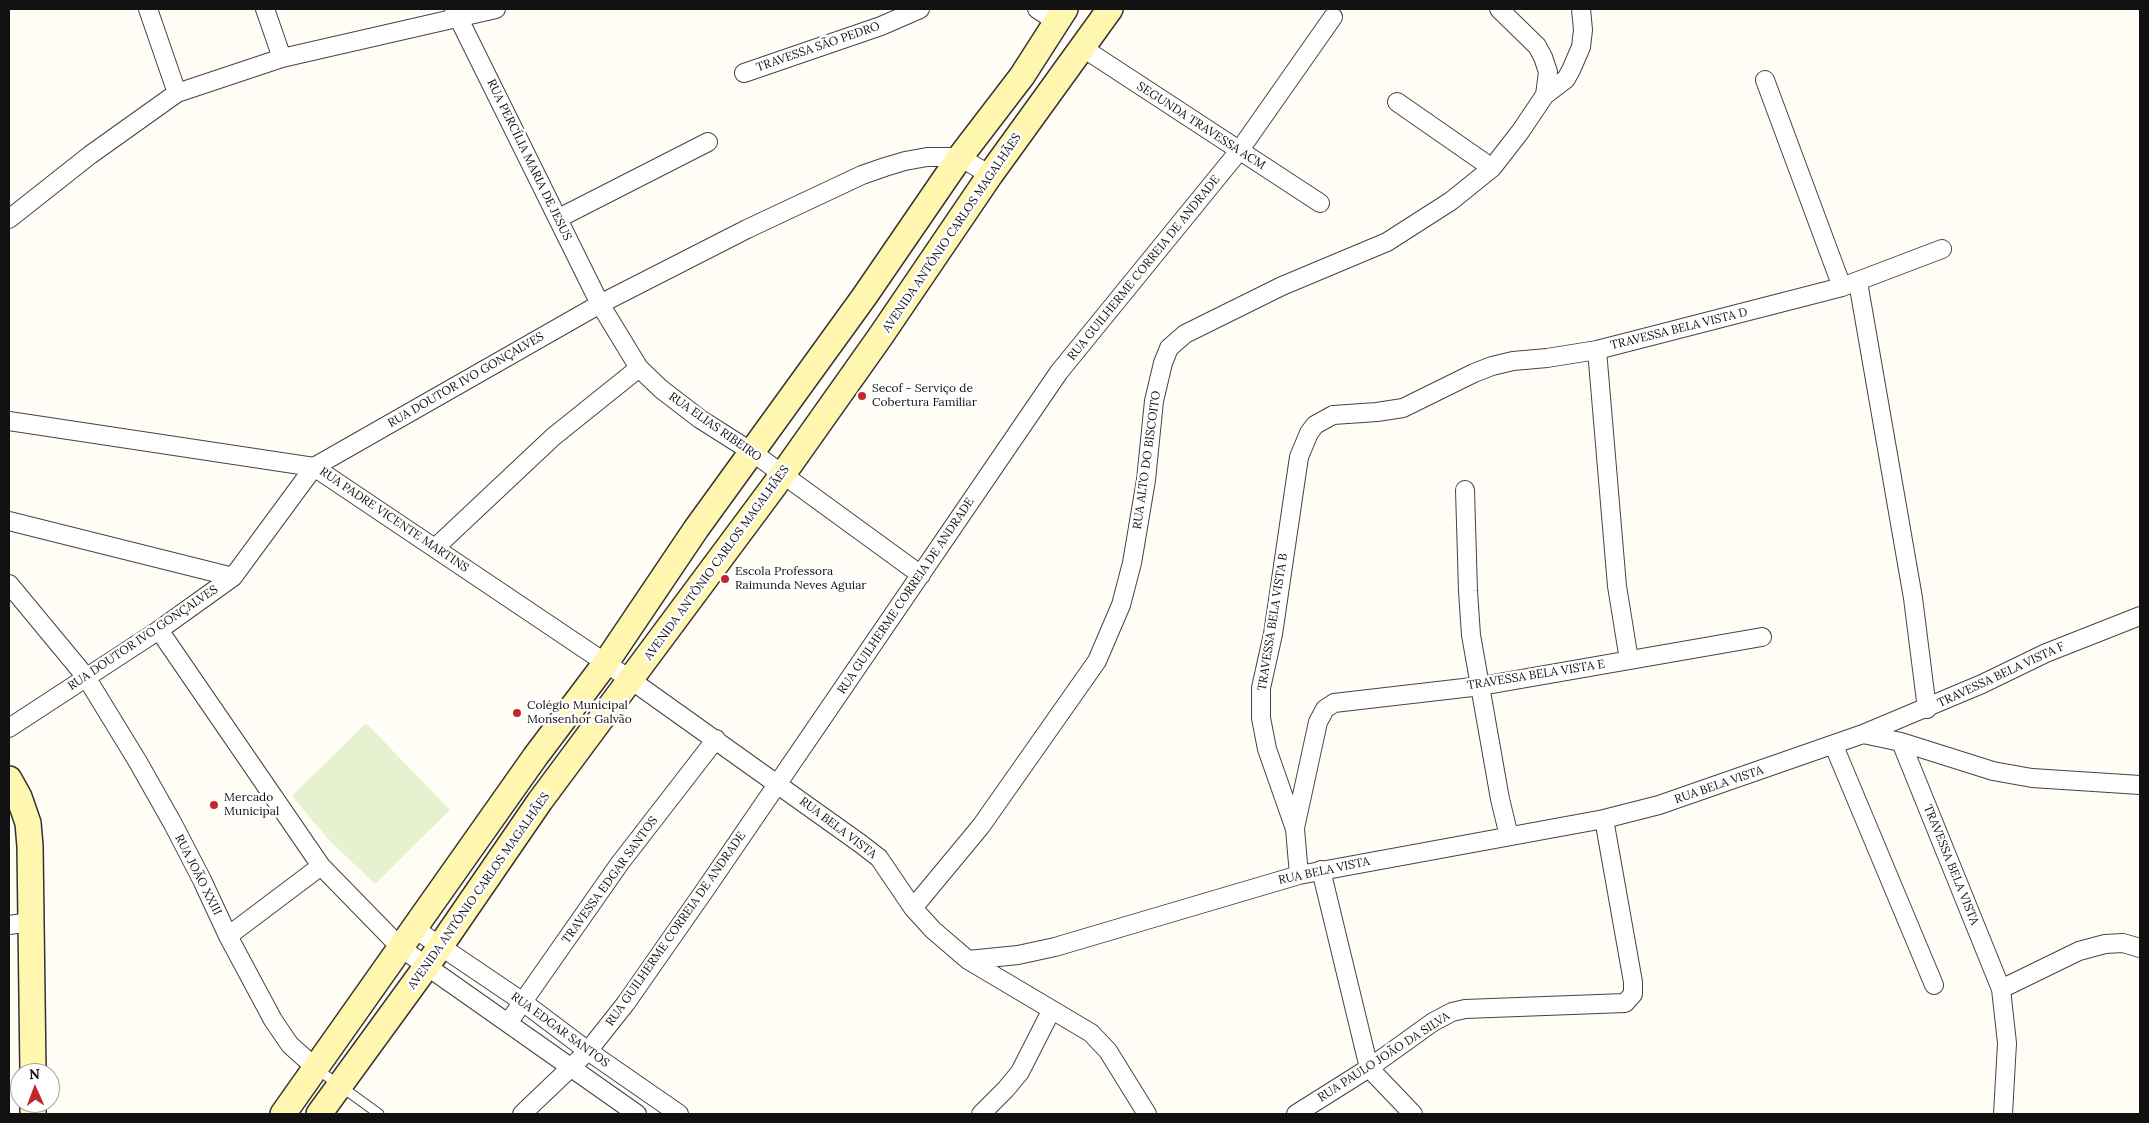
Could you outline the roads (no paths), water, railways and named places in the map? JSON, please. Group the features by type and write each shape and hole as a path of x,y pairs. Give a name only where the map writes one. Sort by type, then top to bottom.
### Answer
{"main road":[{"name":"AVENIDA ANTÔNIO CARLOS MAGALHÃES","path":"319,1114 442,945 540,802 783,474 880,338 990,175 1110,9"},
{"path":"283,1114 535,757 605,664 696,529 864,297 960,157 1022,76 1061,15"},
{"path":"9,779 19,797 28,824 20,924 32,1063"}],"street":[{"path":"148,9 177,93"},
{"path":"265,9 282,58"},
{"path":"9,217 90,155 177,93 282,58 456,13 496,9"},
{"name":"TRAVESSA SÃO PEDRO","path":"744,73 881,26 920,9"},
{"path":"1036,9 1061,15"},
{"path":"1499,9 1536,46 1543,56 1548,72 1545,95"},
{"path":"1545,95 1566,79 1571,70 1580,47 1583,30 1580,9"},
{"name":"RUA PERCÍLIA MARIA DE JESUS","path":"456,13 600,304"},
{"name":"RUA GUILHERME CORREIA DE ANDRADE","path":"522,1114 570,1066 588,1051 626,1003 1059,372 1239,151 1333,17"},
{"name":"SEGUNDA TRAVESSA ACM","path":"1083,48 1320,202"},
{"path":"1765,80 1850,285 1913,598 1927,708"},
{"name":"RUA ALTO DO BISCOITO","path":"913,908 981,826 1097,660 1121,606 1132,563 1146,480 1154,401 1163,363 1169,348 1185,334 1282,286 1387,242 1451,201 1492,168 1520,132 1545,95"},
{"path":"1397,102 1492,168"},
{"path":"559,218 708,142"},
{"name":"RUA DOUTOR IVO GONÇALVES","path":"9,728 159,630 233,576 314,467 600,304 748,229 862,175 905,160 927,157 960,157"},
{"path":"960,157 990,175"},
{"name":"TRAVESSA BELA VISTA D","path":"1629,660 1617,586 1597,350 1850,285 1942,249"},
{"name":"RUA ELIAS RIBEIRO","path":"600,304 639,368 661,389 700,419 783,474 921,575"},
{"name":"TRAVESSA BELA VISTA B","path":"1298,875 1295,829 1267,749 1261,718 1261,688 1273,634 1289,514 1299,457 1309,433 1324,419 1344,413 1377,412 1403,408 1474,373 1499,364 1597,350"},
{"path":"436,547 553,437 639,368"},
{"name":"RUA PADRE VICENTE MARTINS","path":"9,421 314,467 436,547 605,664"},
{"path":"1465,490 1471,634 1500,800 1509,836"},
{"path":"9,522 233,576"},
{"name":"RUA JOÃO XXIII","path":"9,584 86,677 138,762 164,809 202,880 228,936 283,1036 316,1068"},
{"name":"TRAVESSA BELA VISTA F","path":"1863,734 1927,708 2046,653 2140,616"},
{"path":"159,630 320,866 408,938"},
{"name":"TRAVESSA BELA VISTA E","path":"1295,829 1318,722 1325,709 1334,703 1345,700 1481,686 1762,637"},
{"name":"RUA BELA VISTA","path":"605,664 716,738 879,858 913,908 933,930 968,960 1018,956 1055,947 1298,875 1604,819 1659,805 1834,746 1863,734"},
{"path":"1863,734 1901,742 1993,771 2032,778 2140,785"},
{"name":"TRAVESSA EDGAR SANTOS","path":"508,1023 620,863 716,738"},
{"name":"TRAVESSA BELA VISTA","path":"1901,742 2000,989 2007,1043 2003,1114"},
{"path":"1834,746 1934,985"},
{"name":"RUA PAULO JOÃO DA SILVA","path":"1296,1114 1369,1068 1433,1022 1452,1012 1465,1009 1624,1003 1633,994 1633,982 1604,819"},
{"path":"228,936 320,866"},
{"path":"1322,870 1369,1068 1413,1114"},
{"name":"RUA EDGAR SANTOS","path":"408,938 442,945 678,1114"},
{"name":"RUA EDGAR SANTOS","path":"408,938 426,967 637,1114"},
{"path":"2000,989 2079,951 2105,944 2123,943 2140,948"},
{"path":"968,960 1092,1033 1108,1051 1148,1114"},
{"path":"980,1114 1006,1089 1020,1072 1051,1010"}],"lane":[{"path":"316,1068 379,1114"}],"place":[{"name":"Secof - Serviço de Cobertura Familiar","path":"862,396"},
{"name":"Escola Professora Raimunda Neves Aguiar","path":"725,579"},
{"name":"Colégio Municipal Monsenhor Galvão","path":"517,713"},
{"name":"Mercado Municipal","path":"214,805"}]}
